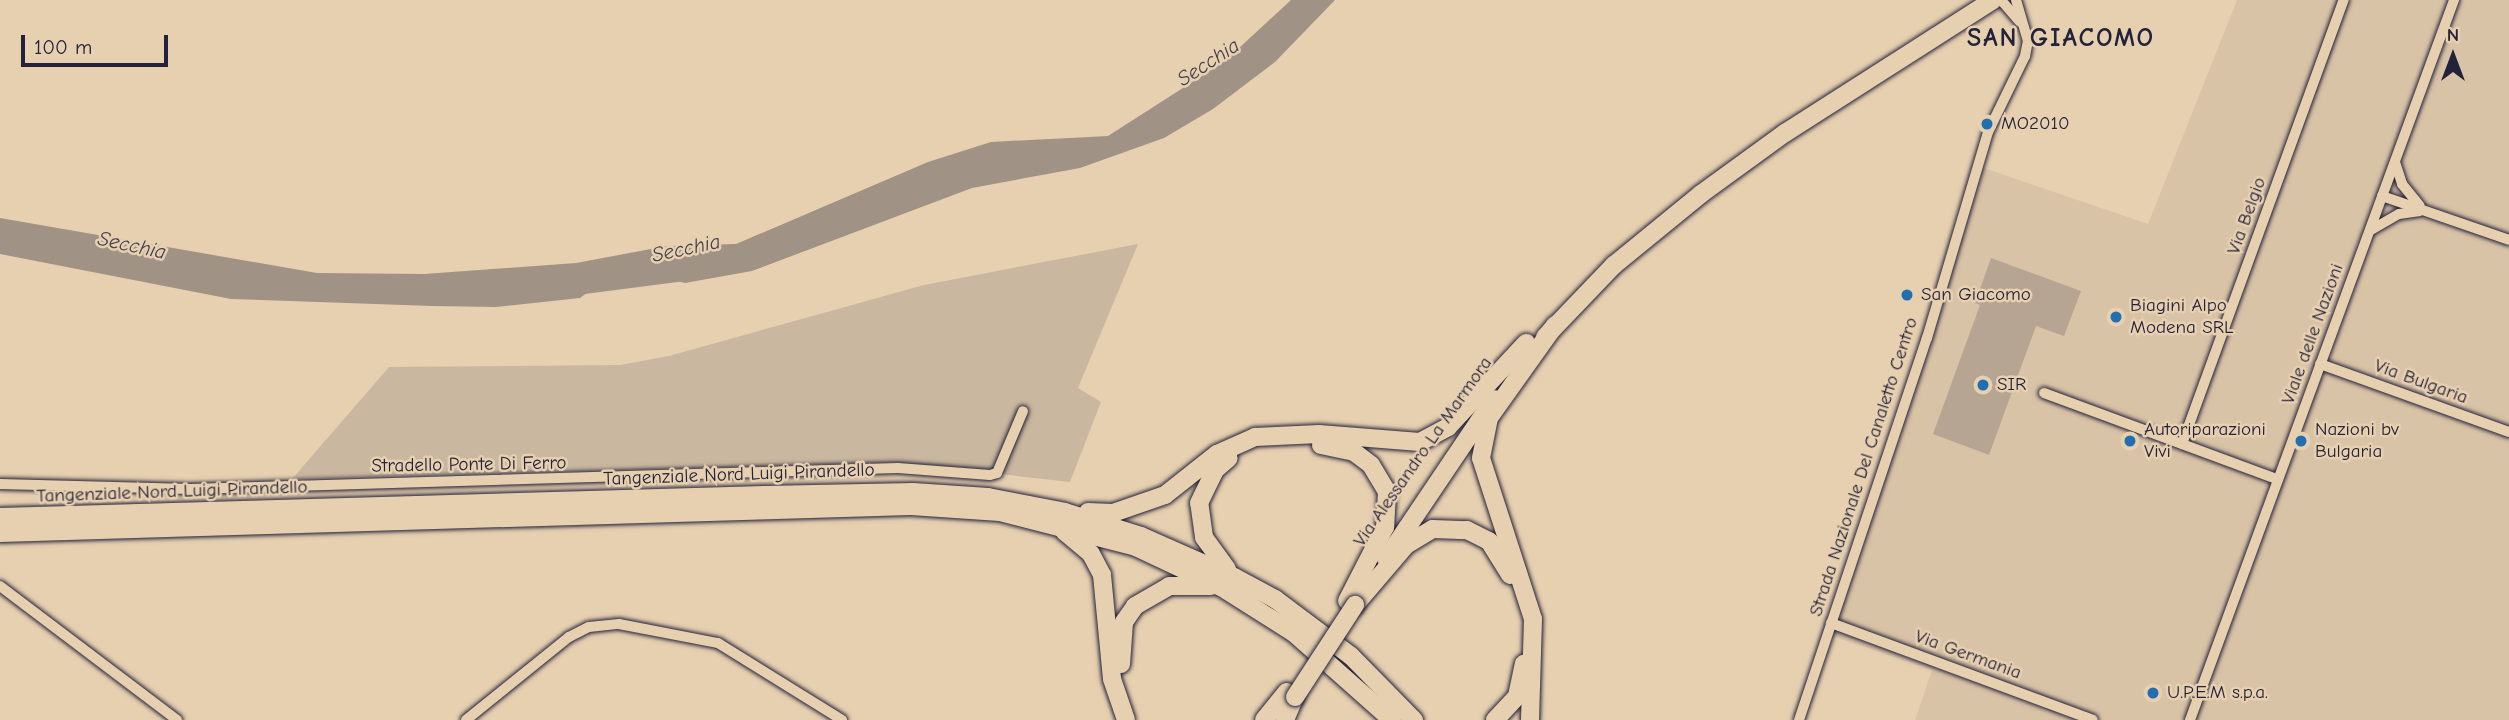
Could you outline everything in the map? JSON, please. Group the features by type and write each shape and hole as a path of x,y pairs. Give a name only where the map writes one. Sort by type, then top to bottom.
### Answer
{"main road":[{"name":"Via Alessandro La Marmora","path":"1351,603 1480,416 1555,325 1653,232 1785,133 1993,0"},
{"name":"Via Alessandro La Marmora","path":"1291,694 1472,412 1526,344 1646,225 1766,138 1785,133"},
{"path":"1530,720 1533,619 1481,458 1489,418 1555,325"},
{"path":"1049,515 1113,513 1165,495 1217,454 1255,437 1319,433 1420,442 1448,427 1526,344"},
{"path":"1137,720 1120,660 1125,622 1135,606 1168,586 1228,582 1200,521 1199,503 1214,470 1249,449 1331,446 1371,465 1387,492 1385,527 1351,603"},
{"name":"Tangenziale Nord Luigi Pirandello","path":"0,517 913,492 1049,515 1141,536 1314,627 1404,717 1424,720"},
{"name":"Tangenziale Nord Luigi Pirandello","path":"0,533 911,506 1049,515"},
{"path":"1049,515 1077,539 1102,575 1112,679 1126,720"},
{"path":"1351,603 1418,535 1451,527 1489,541 1504,558 1517,590 1524,644 1517,696 1495,720"},
{"path":"1264,720 1291,694"},
{"path":"1285,720 1291,694"}],"street":[{"path":"2001,0 2024,27"},
{"name":"Strada Nazionale Del Canaletto Centro","path":"1799,720 1988,132 2025,56 2024,27 2016,0"},
{"name":"Via Belgio","path":"2182,444 2344,0"},
{"name":"Viale delle Nazioni","path":"2190,720 2454,0"},
{"path":"2395,162 2402,184 2425,210"},
{"path":"2382,196 2509,240"},
{"path":"2369,232 2399,214 2425,210"},
{"name":"Via Bulgaria","path":"2320,364 2509,432"},
{"path":"2044,393 2277,479"},
{"name":"Stradello Ponte Di Ferro","path":"0,484 191,489 898,468 990,475 997,473 1023,411"},
{"path":"0,586 177,720"},
{"path":"466,720 569,637 589,627 619,624 718,643 842,720"},
{"name":"Via Germania","path":"1831,624 2093,720"}],"shaded area":[{"path":"2237,0 2509,0 2509,720 1915,720 1932,670 1832,636 1981,167 2148,224"},
{"path":"1138,244 1078,388 1101,402 1070,482 893,462 292,479 389,367 620,365 669,356 924,285"}],"water":[{"path":"1291,0 1335,0 1275,62 1213,109 1164,138 1080,168 972,188 752,271 685,283 641,272 611,275 580,298 496,307 432,306 231,299 0,254 0,218 317,273 424,274 576,263 667,246 736,244 928,162 991,142 1108,136 1225,61"}],"building":[{"name":"SIR","path":"1991,258 2081,291 2064,336 2036,326 1989,455 1933,434 1980,305 1975,303"}],"waterway":[{"name":"Secchia","path":"576,286 684,272"}],"place":[{"name":"MO2010","path":"1987,124"},
{"name":"San Giacomo","path":"1907,295"},
{"name":"Biagini Alpo Modena SRL","path":"2116,317"},
{"name":"SIR","path":"1983,385"},
{"name":"Autoriparazioni Vivi","path":"2130,441"},
{"name":"Nazioni bv Bulgaria","path":"2301,441"},
{"name":"U.P.E.M s.p.a.","path":"2153,693"}],"district":[{"name":"SAN GIACOMO","path":"2061,39"}]}
